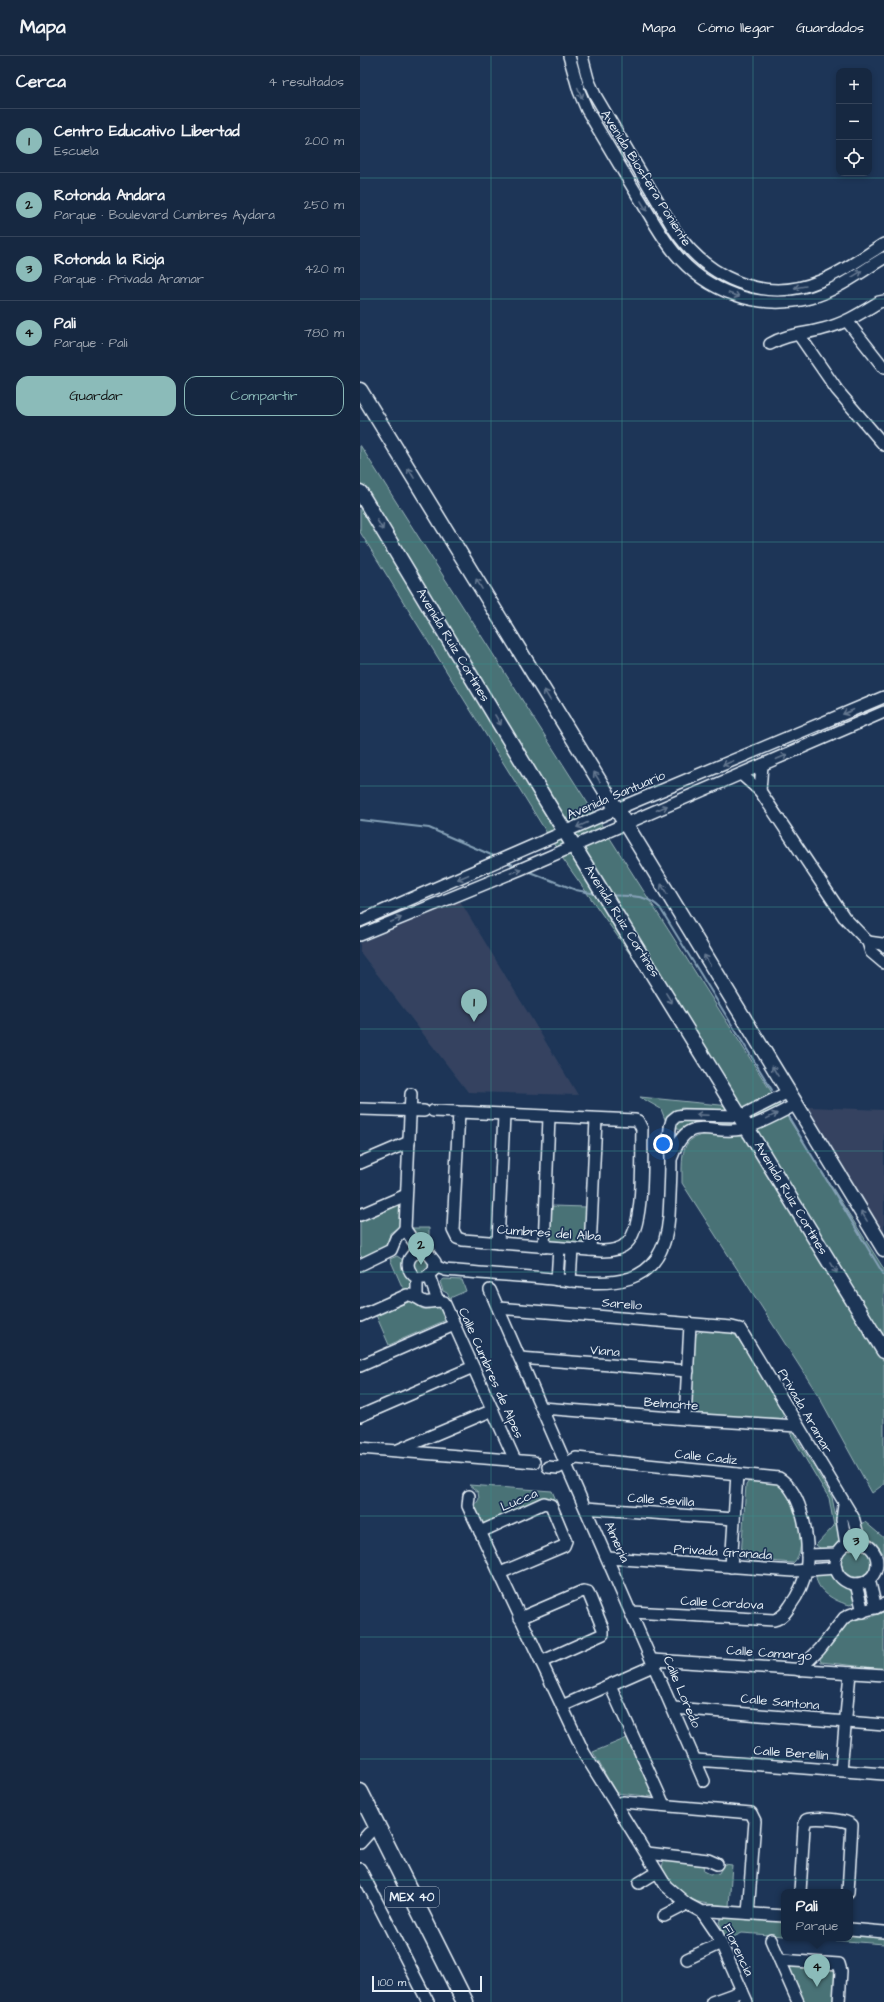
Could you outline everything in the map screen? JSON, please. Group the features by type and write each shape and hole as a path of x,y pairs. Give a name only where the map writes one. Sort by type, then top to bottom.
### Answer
{"highway":[{"name":"MEX 40","path":"360,1792 465,2002"},
{"name":"MEX 40","path":"360,1814 365,1838 454,2002"}],"main road":[{"path":"360,390 626,823 684,922 884,1249"},
{"name":"Avenida Ruiz Cortines","path":"360,492 884,1351"}],"street":[{"name":"Avenida Biosfera Poniente","path":"569,56 578,91 663,238 684,264 709,284 737,296 774,302 796,301 810,298 842,284 883,260"},
{"name":"Avenida Biosfera Poniente","path":"582,56 588,79 595,95 684,244 708,267 720,275 735,281 762,288 794,288 807,286 832,276 880,247"},
{"path":"629,180 641,174"},
{"path":"880,247 883,260"},
{"path":"770,344 787,336 825,329 847,321 879,302 884,301"},
{"path":"847,321 884,368"},
{"path":"798,335 837,390 883,442"},
{"name":"Avenida Santuario","path":"360,921 617,809 884,697"},
{"path":"360,935 575,846 884,712"},
{"path":"804,731 811,744"},
{"path":"760,791 762,766"},
{"path":"741,774 760,791 844,917 868,942 871,952 884,963"},
{"path":"868,942 882,944 884,946"},
{"path":"671,1160 680,1140 693,1130 707,1128 734,1130 788,1092"},
{"path":"411,1094 405,1229 420,1251 431,1255 435,1266 445,1270 597,1284 620,1282 638,1274 654,1262 665,1243 668,1230 671,1160 670,1127 674,1118 693,1114 744,1122 795,1105"},
{"name":"Cumbres del Alba","path":"362,1110 459,1112 635,1120 641,1126 639,1214 634,1234 623,1246 608,1251 544,1247 463,1240 457,1238 453,1233 459,1112"},
{"path":"498,1243 504,1114"},
{"path":"544,1247 549,1117"},
{"path":"590,1250 596,1119"},
{"path":"360,1163 409,1142"},
{"path":"360,1215 406,1195"},
{"path":"360,1265 388,1253 395,1246 396,1238 405,1229"},
{"path":"395,1246 409,1259"},
{"path":"557,1280 558,1248"},
{"path":"570,1281 572,1249"},
{"path":"417,1298 416,1278 408,1268 409,1259 412,1255 420,1251"},
{"path":"416,1278 425,1278 429,1276 435,1266"},
{"path":"360,1316 407,1295 427,1302 438,1301 429,1276"},
{"path":"490,1290 566,1462"},
{"name":"Calle Cumbres de Alpes","path":"438,1301 444,1302 516,1460"},
{"name":"Sarello","path":"498,1308 690,1324 732,1326 742,1331"},
{"path":"685,1420 690,1324"},
{"path":"360,1366 454,1325"},
{"name":"Privada Aramar","path":"742,1331 844,1505 853,1517 860,1542"},
{"name":"Viana","path":"520,1358 688,1371"},
{"path":"360,1416 473,1367"},
{"name":"Belmonte","path":"542,1408 685,1420 797,1426"},
{"path":"396,1451 493,1410"},
{"path":"360,1448 534,1462"},
{"name":"Calle Cadíz","path":"548,1467 558,1468 566,1462 576,1458 779,1478 785,1483 801,1510 807,1540 806,1571"},
{"name":"Almería","path":"566,1462 642,1634"},
{"path":"730,1567 737,1474"},
{"path":"469,1496 468,1506 584,1754 657,1872 670,1890 687,1904 702,1912 781,1916"},
{"name":"Lucca","path":"480,1532 544,1503 551,1505 566,1541 564,1546 500,1573"},
{"path":"844,1505 842,1520 846,1544"},
{"name":"Calle Sevilla","path":"586,1508 734,1519"},
{"path":"799,1670 820,1649 844,1618 848,1615 880,1606 876,1575 880,1559 872,1550 860,1542 846,1544 836,1554 807,1555"},
{"path":"836,1554 836,1568 844,1580 856,1584 876,1575"},
{"name":"Privada Granada","path":"608,1558 806,1571 836,1568"},
{"name":"Calle Cordova","path":"632,1612 774,1620 785,1613 797,1596 806,1571"},
{"path":"856,1584 863,1612"},
{"path":"520,1618 583,1591 588,1592 603,1629 603,1634 541,1662"},
{"name":"Calle Loredo","path":"642,1634 704,1781"},
{"path":"562,1706 610,1685 654,1663"},
{"name":"Calle Camargo","path":"654,1663 884,1675"},
{"path":"841,1770 850,1673"},
{"path":"610,1685 664,1805"},
{"name":"Calle Santona","path":"674,1708 884,1725"},
{"name":"Calle Berellín","path":"696,1760 884,1774"},
{"path":"616,1805 623,1802 751,1813 754,1816 755,1821 748,1913"},
{"path":"800,1889 804,1827 806,1820 812,1818 846,1821 852,1825 848,1889"},
{"path":"647,1854 708,1860 717,1864"},
{"path":"360,1869 428,2002"},
{"path":"639,1883 657,1872"},
{"path":"664,1916 687,1904"},
{"name":"Florencia","path":"702,1912 721,1943 747,2002"},
{"path":"853,1929 884,1932"},
{"path":"771,1940 798,2002"},
{"path":"687,1959 721,1943"},
{"path":"780,1960 839,1964 841,1971 839,2002"},
{"path":"712,2002 742,1991"}],"shaded area":[{"path":"460,901 578,1095 468,1092 360,952 360,943"},
{"path":"808,1107 884,1110 884,1233"}],"green space":[{"path":"360,445 884,1269 884,1343 756,1135 884,1362 884,1484 872,1493 818,1395 682,1183 683,1153 690,1140 706,1134 719,1134 738,1136 749,1140 748,1121 563,859 360,532"},
{"path":"640,1097 730,1106 729,1110 681,1108 673,1113 666,1122 661,1109"},
{"path":"678,1119 732,1121 733,1123 732,1125 680,1131 675,1125"},
{"path":"398,1205 401,1206 402,1225 390,1233 388,1246 362,1258 360,1254 360,1220"},
{"path":"552,1206 587,1207 585,1243 583,1245 550,1242"},
{"path":"411,1228 429,1228 429,1236 435,1250 423,1246"},
{"path":"397,1256 403,1260 405,1272 413,1286 404,1291 390,1259"},
{"path":"418,1257 424,1257 429,1262 427,1271 424,1273 418,1273 413,1268 413,1262"},
{"path":"444,1279 462,1280 466,1291 450,1298 447,1293 443,1291 440,1282"},
{"path":"411,1301 423,1309 441,1308 446,1320 389,1345 376,1315"},
{"path":"702,1330 731,1332 737,1337 785,1411 785,1414 781,1420 692,1413 688,1406 696,1334"},
{"path":"790,1433 794,1434 832,1497 840,1539 832,1549 821,1549 816,1545 834,1526 829,1498"},
{"path":"749,1481 777,1483 784,1488 791,1497 796,1508 801,1534 801,1546 798,1556 793,1563 746,1559 741,1556 746,1485"},
{"path":"469,1485 552,1491 557,1502 552,1498 547,1498 484,1524 482,1523 474,1507 479,1499 478,1492"},
{"path":"865,1522 884,1538 884,1555 876,1543 862,1534 860,1524"},
{"path":"856,1547 867,1551 871,1562 867,1573 856,1577 845,1573 841,1562 845,1551"},
{"path":"816,1574 832,1574 838,1584 851,1590 855,1602 850,1605 827,1595 819,1586"},
{"path":"884,1612 884,1669 821,1662 821,1655 851,1620 868,1618"},
{"path":"632,1736 657,1797 616,1793 593,1752"},
{"path":"667,1859 703,1865 704,1871 710,1874 719,1873 724,1864 732,1865 729,1906 698,1902 688,1899 680,1894 673,1888 662,1868 663,1863"},
{"path":"722,1917 777,1920 781,1921 781,1936 742,1933 727,1940 719,1922"},
{"path":"853,1932 884,1935 884,1944 846,1941 853,1941"},
{"path":"791,1966 836,1967 836,2002 804,2002 790,1971"}],"waterway":[{"path":"360,820 429,828 496,857"},
{"path":"506,862 516,866"},
{"path":"527,871 576,890 596,894"},
{"path":"610,895 643,898 649,900 660,908 772,1090"},
{"path":"788,1116 884,1275"}],"place":[{"name":"Centro Educativo Libertad","path":"474,1022"},
{"name":"Rotonda Andara","path":"421,1265"},
{"name":"Rotonda la Rioja","path":"856,1561"},
{"name":"Pali","path":"817,1987"}]}
